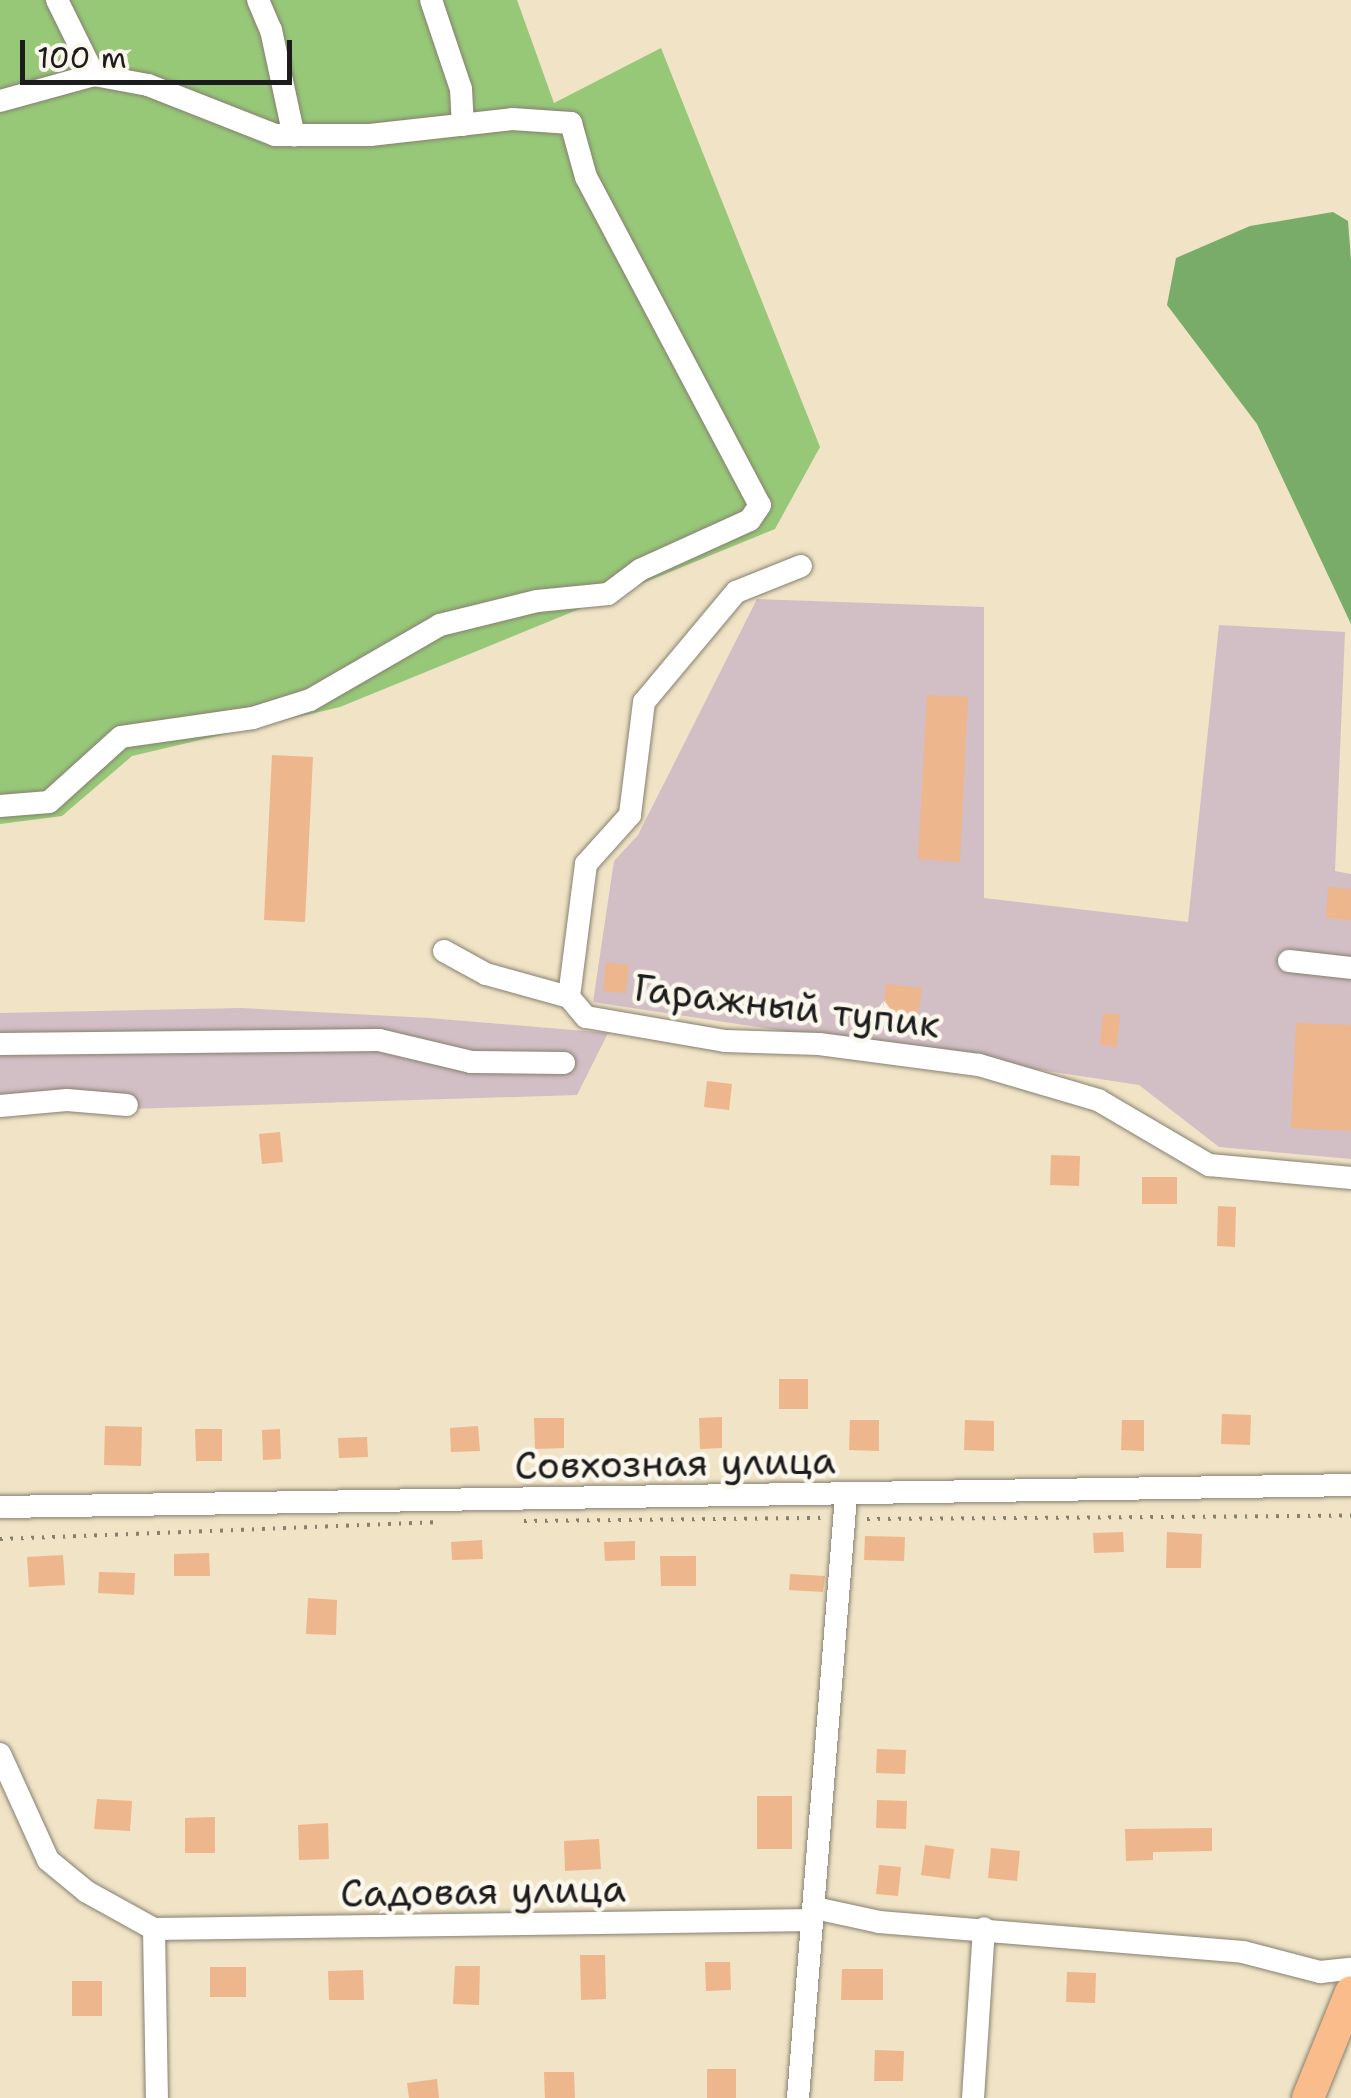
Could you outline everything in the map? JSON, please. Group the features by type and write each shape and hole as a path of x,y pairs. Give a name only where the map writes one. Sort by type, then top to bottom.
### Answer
{"highway":[{"path":"1308,2098 1351,1992"}],"street":[{"path":"57,0 94,75"},
{"path":"258,0 271,30 294,136"},
{"path":"431,0 460,90 463,125"},
{"path":"0,101 94,75 148,85 274,135 512,119 571,122 586,178 760,505 750,520 640,570 608,594 536,601 440,625 310,700 253,718 121,737 49,802 0,806"},
{"path":"569,997 586,864 630,815 644,702 736,592 801,566"},
{"name":"Гаражный тупик","path":"444,951 486,974 569,997 586,1017 726,1042 820,1044 980,1065 1098,1100 1208,1166 1351,1178"},
{"path":"1289,961 1351,968"},
{"path":"0,1044 380,1040 471,1062 564,1063"},
{"path":"0,1106 67,1100 127,1105"},
{"name":"Совхозная улица","path":"0,1507 1351,1485"},
{"path":"798,2098 846,1496"},
{"path":"0,1754 48,1860 87,1892 154,1930 157,2098"},
{"name":"Садовая улица","path":"154,1930 814,1914 1243,1952 1320,1972 1351,1969"},
{"path":"974,2098 984,1928"}],"path":[{"path":"867,1518 1351,1516"},
{"path":"521,1520 832,1518"},
{"path":"0,1539 446,1522"}],"shaded area":[{"path":"757,599 984,607 984,898 1188,922 1219,625 1345,632 1335,871 1351,874 1351,1159 1219,1147 1139,1085 593,1002 614,861 638,835"},
{"path":"241,1008 608,1033 577,1095 0,1113 0,1013"}],"green space":[{"path":"0,0 517,0 554,103 661,48 820,447 775,529 340,707 132,756 62,816 0,824"},
{"path":"1333,212 1348,221 1351,260 1351,624 1257,424 1167,305 1176,258 1250,226"}],"building":[{"path":"927,695 968,697 960,862 918,859"},
{"path":"272,755 313,757 305,922 264,920"},
{"path":"1328,887 1351,889 1351,920 1326,918"},
{"path":"606,962 629,965 626,993 603,991"},
{"path":"886,984 922,988 918,1016 883,1012"},
{"path":"1103,1013 1120,1014 1117,1047 1100,1045"},
{"path":"1296,1023 1351,1025 1351,1131 1291,1128"},
{"path":"707,1081 732,1084 729,1110 704,1107"},
{"path":"280,1132 283,1162 262,1164 259,1134"},
{"path":"1051,1155 1080,1156 1079,1186 1050,1185"},
{"path":"1142,1177 1177,1177 1177,1204 1142,1204"},
{"path":"1218,1206 1236,1207 1235,1247 1217,1246"},
{"path":"779,1379 808,1379 808,1409 779,1409"},
{"path":"1222,1414 1251,1415 1250,1445 1221,1444"},
{"path":"722,1417 722,1448 700,1449 699,1418"},
{"path":"534,1418 564,1418 564,1448 535,1449"},
{"path":"850,1420 879,1420 879,1451 849,1450"},
{"path":"965,1420 994,1421 994,1451 964,1450"},
{"path":"1122,1420 1144,1420 1144,1451 1121,1450"},
{"path":"105,1426 142,1427 141,1466 104,1465"},
{"path":"478,1426 480,1451 451,1452 450,1428"},
{"path":"195,1429 222,1429 222,1461 196,1461"},
{"path":"280,1429 281,1459 263,1460 262,1430"},
{"path":"367,1437 368,1457 339,1458 338,1438"},
{"path":"1123,1532 1124,1552 1094,1553 1093,1533"},
{"path":"1167,1532 1202,1534 1201,1568 1166,1568"},
{"path":"865,1536 905,1537 904,1561 864,1560"},
{"path":"482,1540 483,1559 452,1560 451,1542"},
{"path":"635,1541 635,1560 605,1561 604,1542"},
{"path":"209,1553 210,1576 174,1576 174,1554"},
{"path":"63,1555 65,1585 29,1587 27,1557"},
{"path":"660,1556 696,1556 696,1586 661,1586"},
{"path":"99,1572 135,1573 134,1595 98,1593"},
{"path":"790,1574 825,1576 823,1592 789,1590"},
{"path":"308,1598 337,1600 336,1635 306,1634"},
{"path":"877,1749 906,1750 905,1774 876,1773"},
{"path":"757,1796 792,1796 792,1849 757,1849"},
{"path":"97,1799 132,1801 130,1831 94,1829"},
{"path":"877,1800 907,1801 906,1829 876,1828"},
{"path":"215,1817 215,1853 185,1853 185,1818"},
{"path":"328,1823 329,1859 299,1860 298,1825"},
{"path":"1212,1828 1212,1851 1153,1852 1153,1860 1126,1861 1125,1829"},
{"path":"599,1839 601,1869 565,1871 564,1841"},
{"path":"925,1845 954,1849 950,1879 921,1875"},
{"path":"991,1848 1020,1851 1017,1881 988,1878"},
{"path":"879,1865 901,1867 898,1896 876,1894"},
{"path":"580,1955 605,1955 606,1999 581,2000"},
{"path":"705,1962 730,1962 731,1990 706,1991"},
{"path":"455,1966 480,1966 479,2005 453,2004"},
{"path":"210,1967 246,1967 246,1997 210,1997"},
{"path":"842,1969 883,1969 883,2000 841,2000"},
{"path":"363,1970 364,2000 329,2000 328,1971"},
{"path":"1067,1972 1096,1973 1095,2003 1066,2002"},
{"path":"72,1981 102,1981 102,2016 72,2016"},
{"path":"875,2050 904,2051 903,2081 874,2081"},
{"path":"707,2069 736,2069 736,2098 707,2098"},
{"path":"544,2072 574,2072 575,2098 545,2098"},
{"path":"437,2079 439,2098 409,2098 407,2083"}]}
